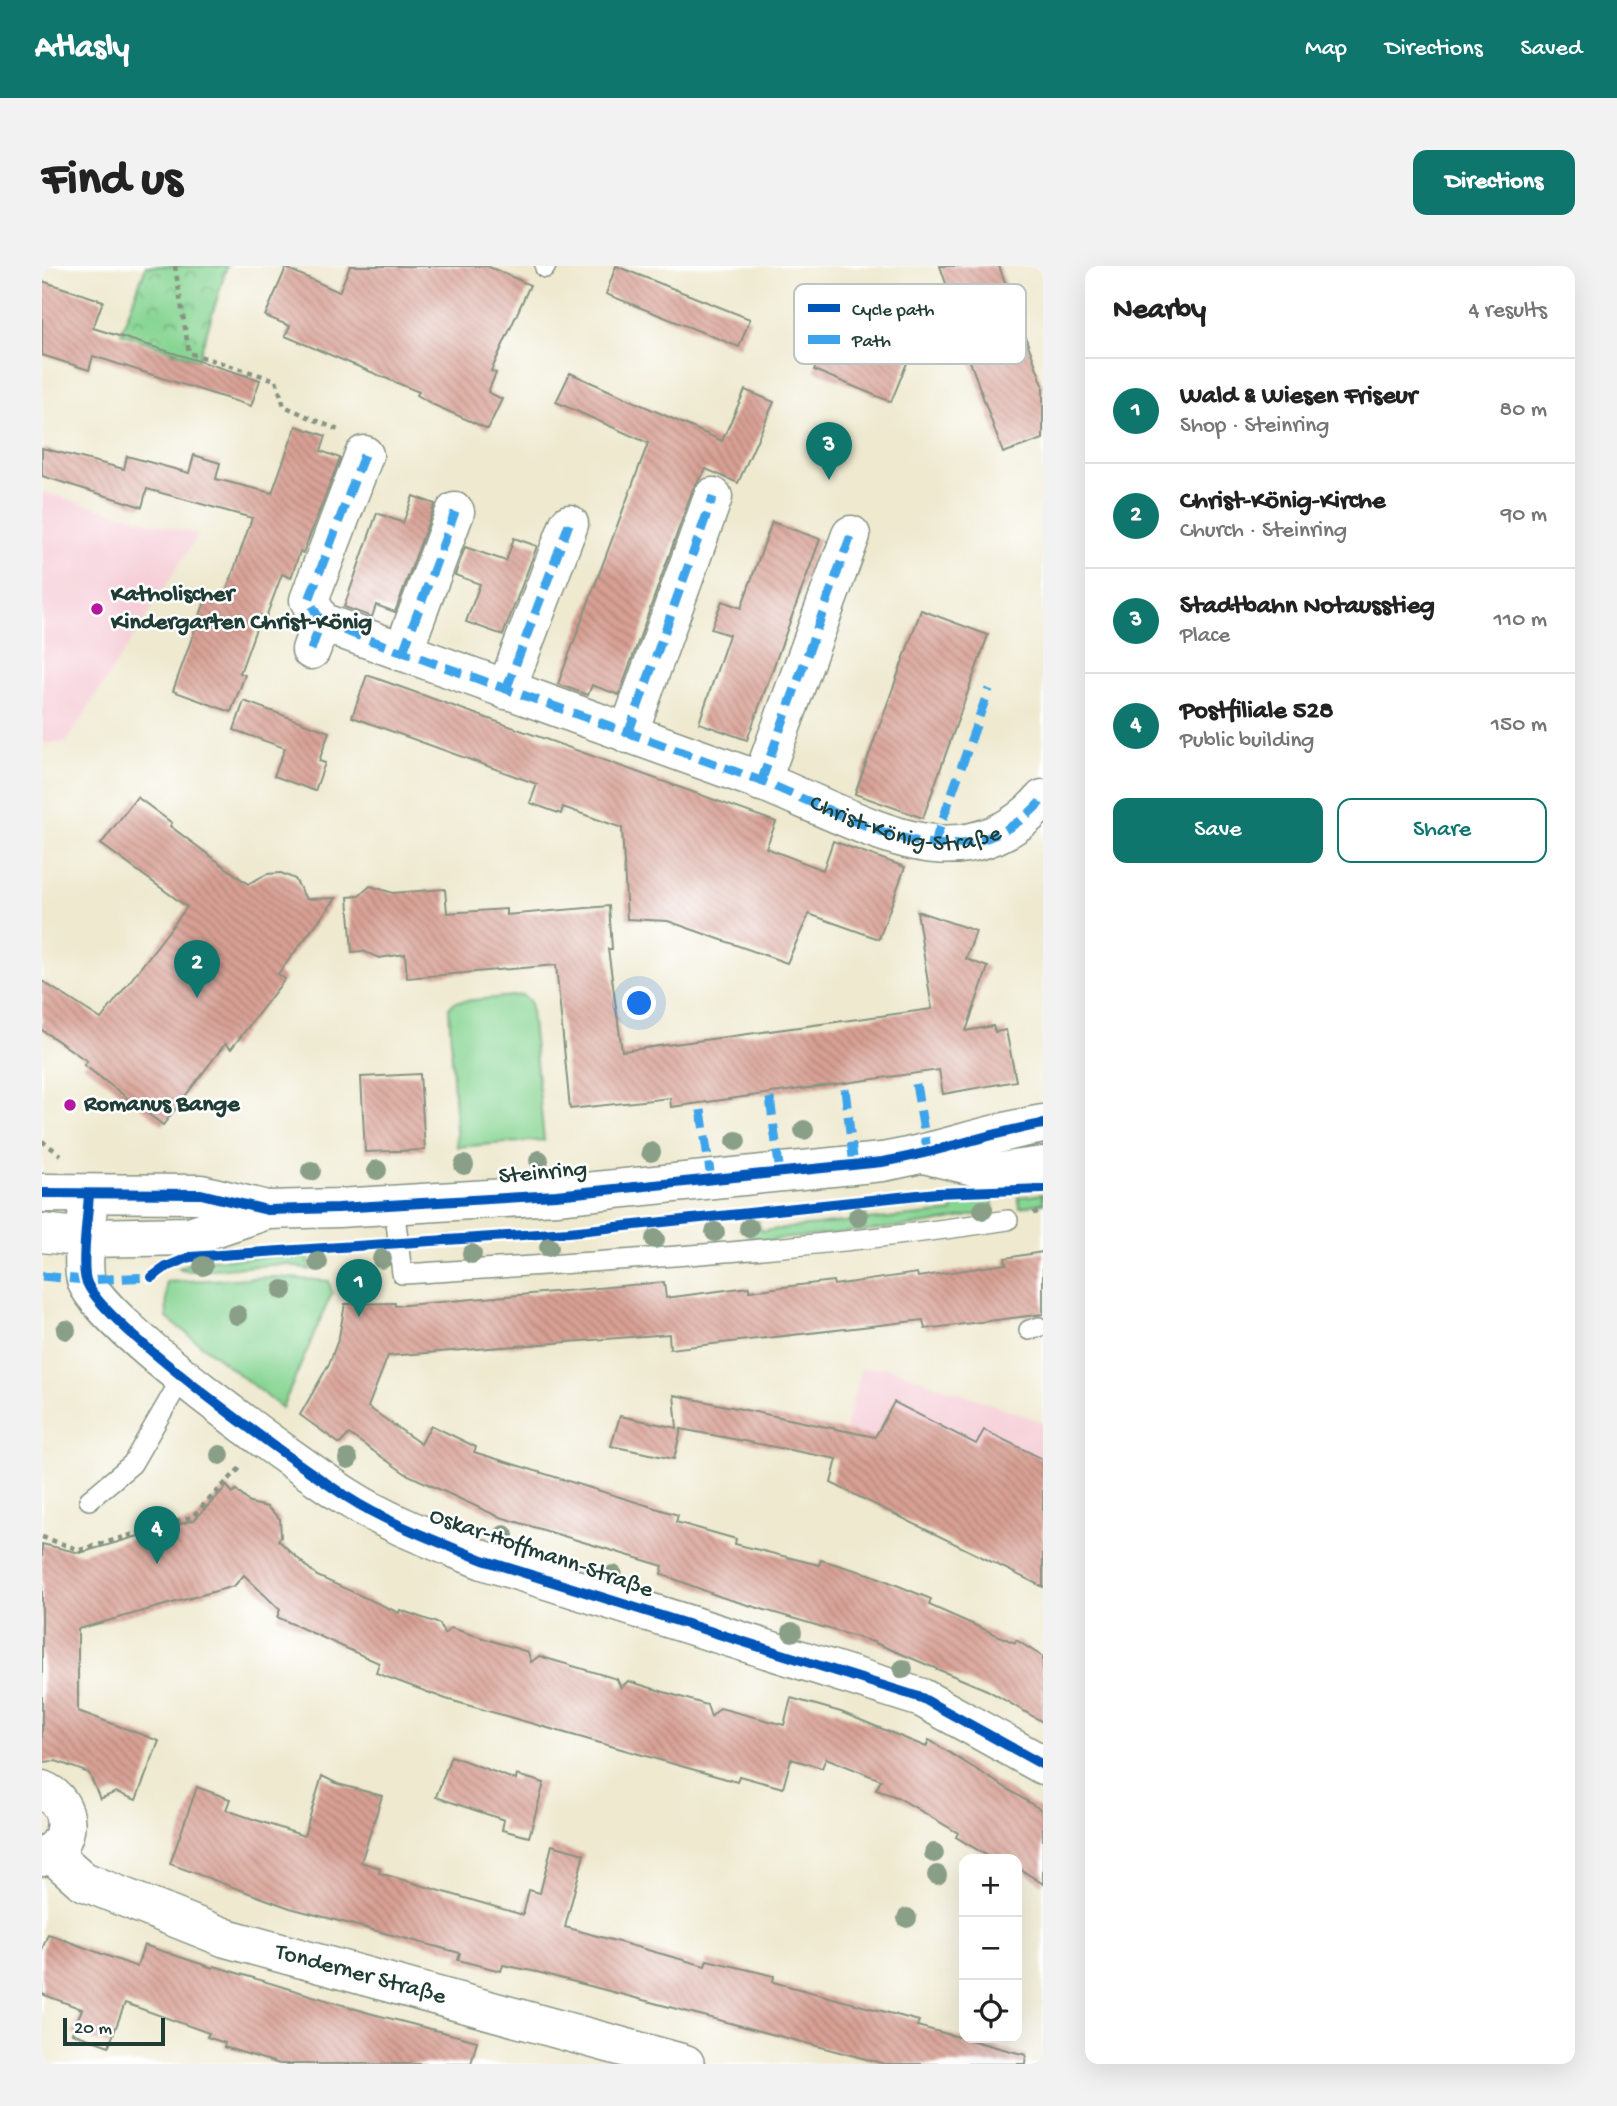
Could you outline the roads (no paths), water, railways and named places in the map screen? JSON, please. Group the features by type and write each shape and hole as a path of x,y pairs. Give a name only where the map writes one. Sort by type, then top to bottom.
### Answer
{"street":[{"name":"Christ-König-Straße","path":"364,455 309,600 316,636 403,652 761,782 906,839 934,844 983,841 1032,812 1043,799"},
{"path":"628,734 713,498"},
{"path":"403,652 455,512"},
{"path":"506,690 569,524"},
{"path":"761,782 850,535"},
{"name":"Steinring","path":"42,1193 201,1194 267,1210 556,1195 854,1166 928,1155 990,1135 1043,1124"},
{"name":"Steinring","path":"928,1155 999,1172 1043,1166"},
{"name":"Oskar-Hoffmann-Straße","path":"89,1194 85,1280 103,1306 184,1376 266,1440 349,1498 415,1532 483,1560 922,1698 1043,1765"},
{"name":"Steinring","path":"42,1233 87,1238 190,1237 267,1210"},
{"name":"Tonderner Straße","path":"42,1790 55,1796 66,1816 63,1838 46,1855 83,1881 226,1938 685,2064"}],"lane":[{"path":"394,1205 401,1274 736,1252 922,1233 1009,1220"},
{"path":"89,1500 132,1464 184,1376"}],"place":[{"name":"Stadtbahn Notausstieg","path":"829,480"},
{"name":"Katholischer Kindergarten Christ-König","path":"97,609"},
{"name":"Christ-König-Kirche","path":"197,998"},
{"name":"Romanus Bange","path":"70,1105"},
{"name":"Wald & Wiesen Friseur","path":"359,1317"},
{"name":"Postfiliale 528","path":"157,1564"}]}
